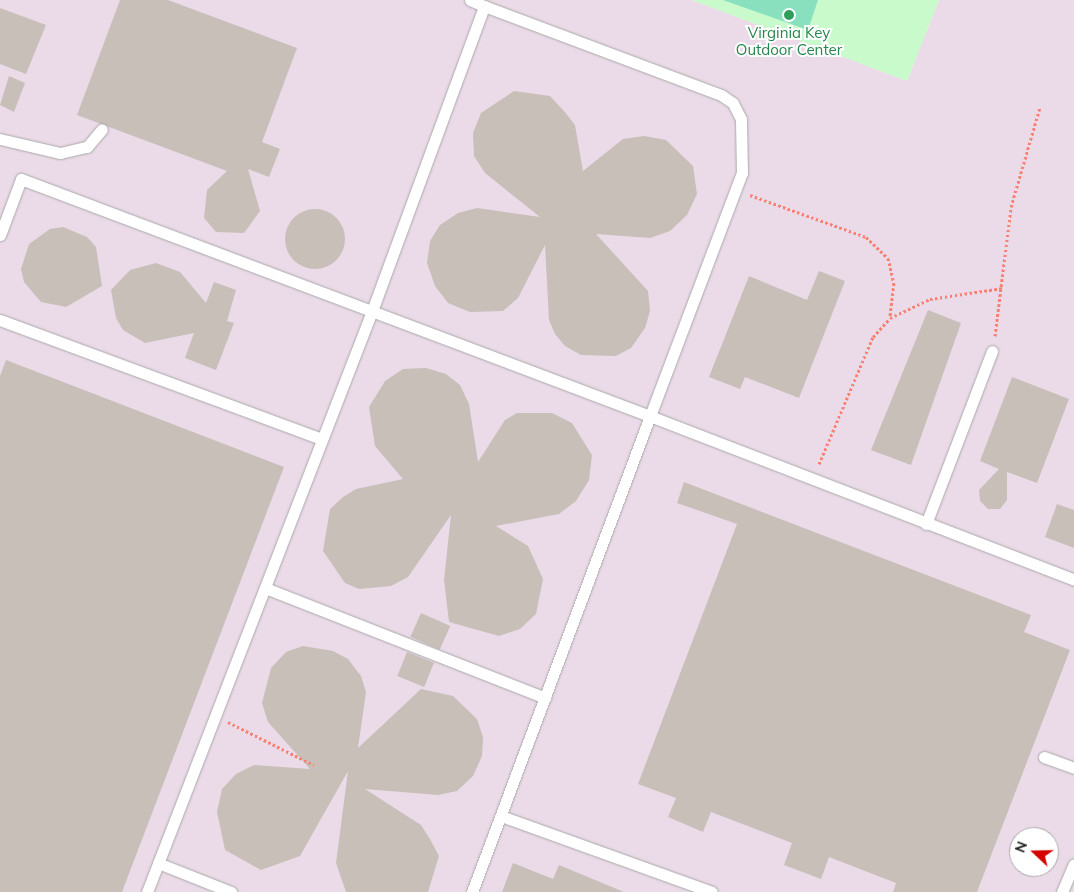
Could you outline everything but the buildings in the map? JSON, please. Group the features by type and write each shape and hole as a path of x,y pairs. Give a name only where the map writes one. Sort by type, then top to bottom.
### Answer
{"lane":[{"path":"470,0 733,103 741,118 744,141 736,190 472,892"},
{"path":"147,892 372,311 484,6"},
{"path":"0,139 60,153 87,147 102,129"},
{"path":"0,235 22,179 650,416 1074,580"},
{"path":"0,320 322,439"},
{"path":"926,524 992,351"},
{"path":"265,588 545,698"},
{"path":"1044,757 1074,768"},
{"path":"501,816 712,892"},
{"path":"158,863 231,892"},
{"path":"1062,892 1073,867"}],"path":[{"path":"992,351 1003,288 1011,207 1040,107"},
{"path":"736,190 866,237 888,258 894,283 890,318"},
{"path":"812,480 873,337 890,318 930,299 1003,288"},
{"path":"215,717 251,730 271,745 314,765"}],"shaded area":[{"path":"0,0 692,0 907,81 939,0 1074,0 1074,892 0,892"}],"green space":[{"path":"692,0 939,0 907,81"},
{"name":"Virginia Key Outdoor Center","path":"723,0 818,0 808,30"}],"place":[{"name":"Virginia Key Outdoor Center","path":"789,15"}]}
